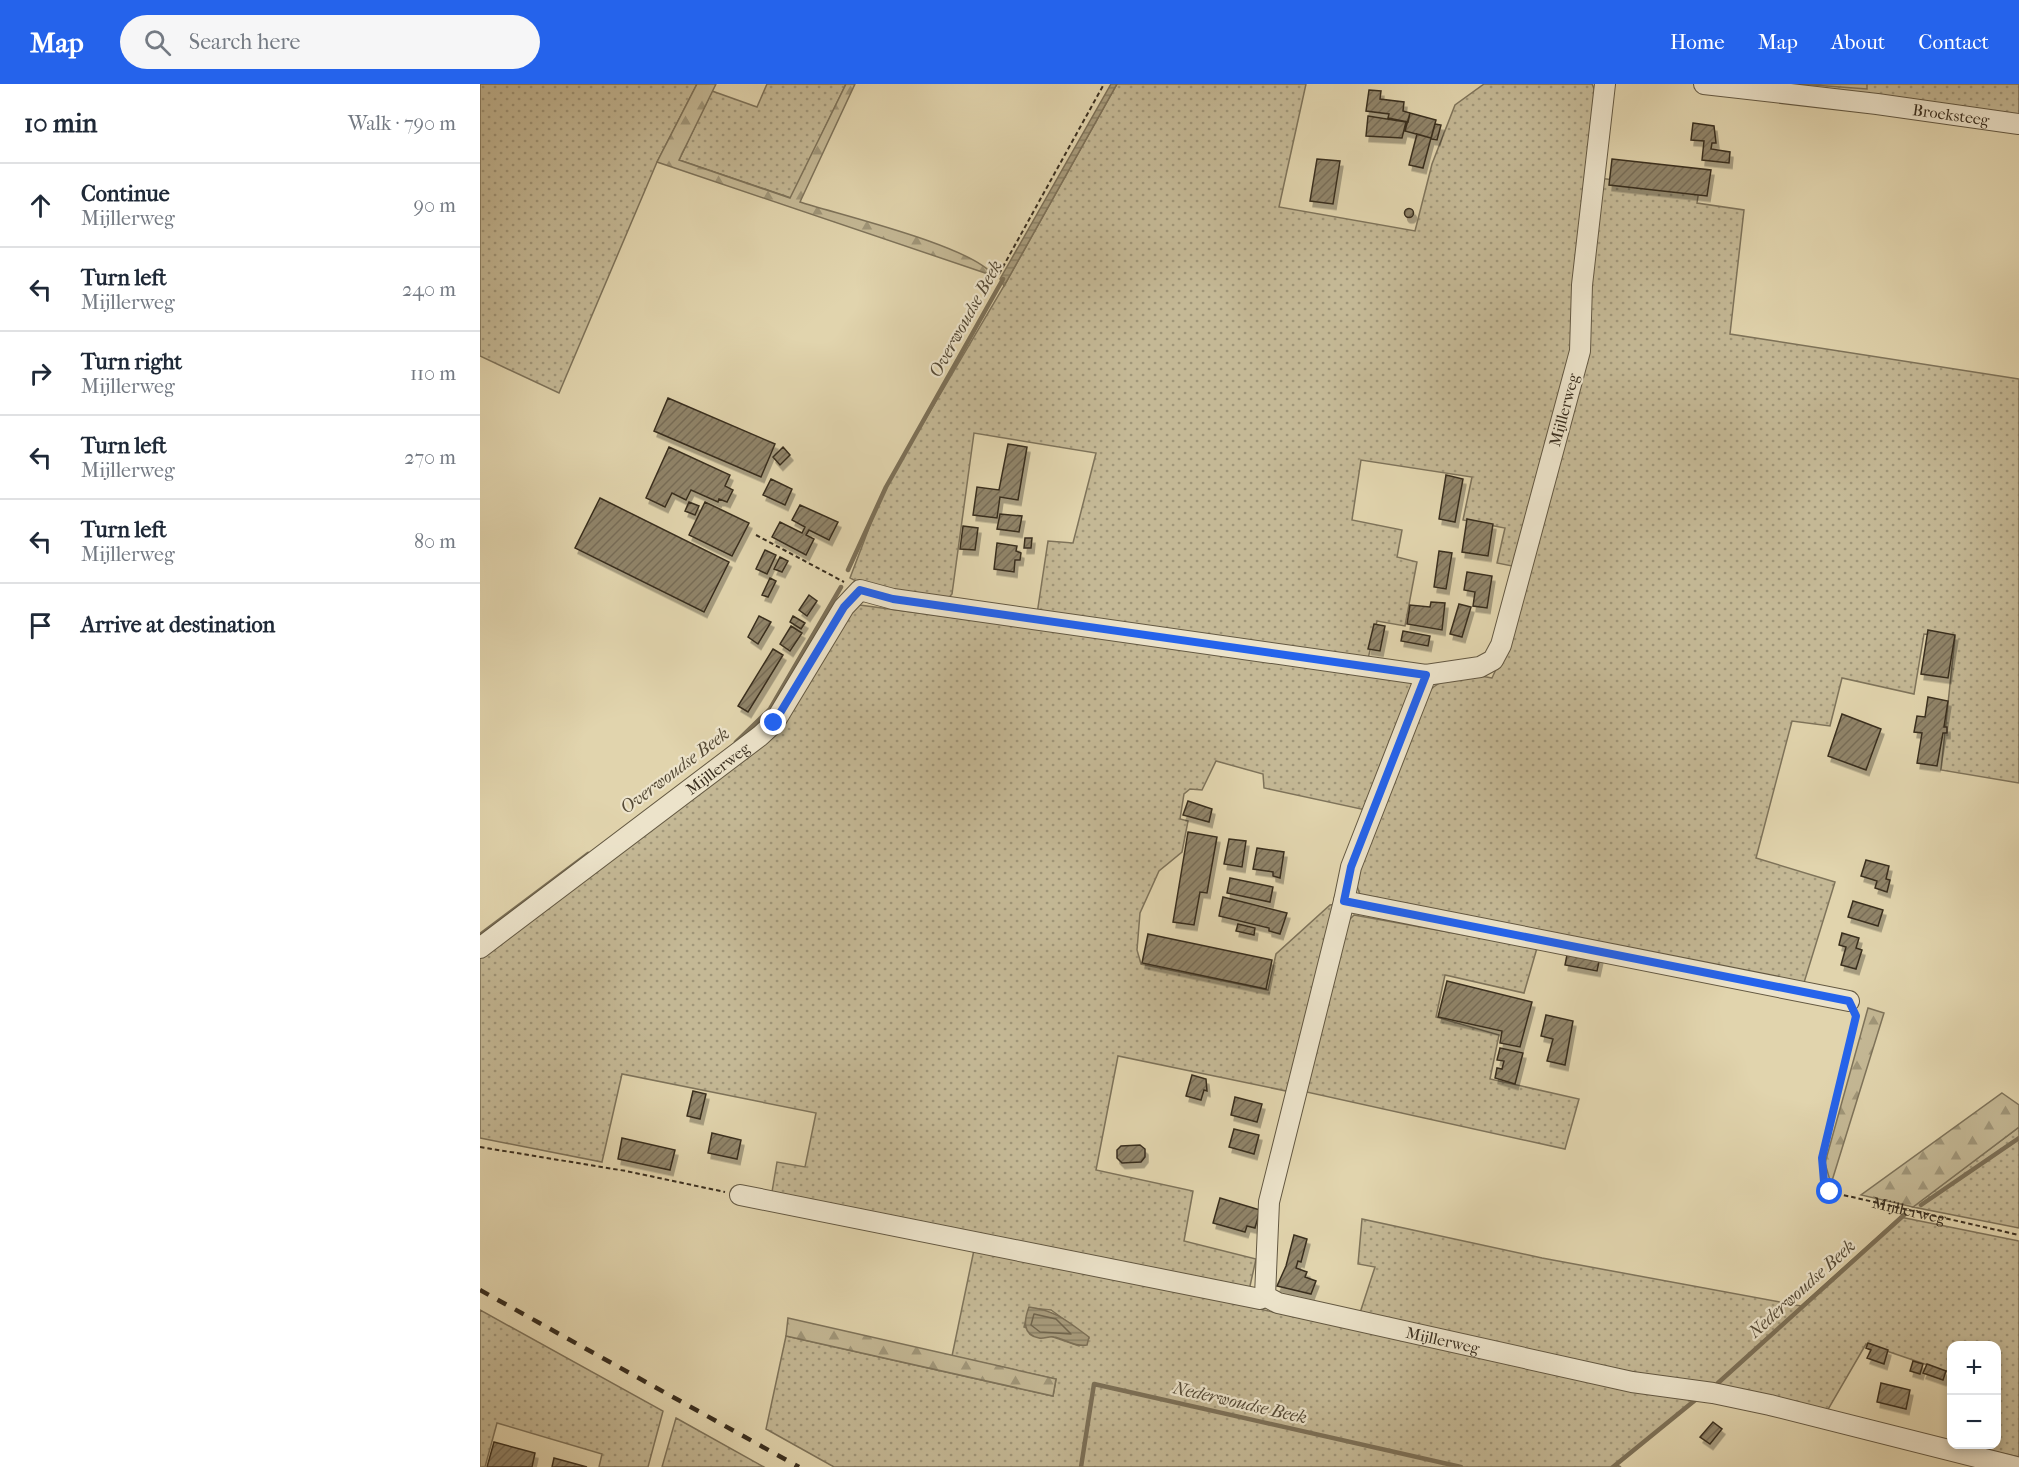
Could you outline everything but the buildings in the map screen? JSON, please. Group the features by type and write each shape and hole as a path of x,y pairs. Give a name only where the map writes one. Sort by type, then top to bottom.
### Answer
{"street":[{"name":"Mijllerweg","path":"480,948 767,730 800,682 844,607 860,590 905,601 1426,675 1480,667 1493,660 1501,645 1580,351 1582,285 1605,84"},
{"name":"Broeksteeg","path":"1704,84 1843,99 2019,124"},
{"path":"1265,1296 1269,1202 1351,867 1426,675"},
{"path":"1344,901 1849,1001"},
{"name":"Mijllerweg","path":"740,1195 1260,1299 1265,1296 1289,1305 1632,1383 1713,1393 1770,1405 2016,1467"}],"path":[{"path":"999,274 1104,84"},
{"path":"756,535 849,585"},
{"name":"Mijllerweg","path":"1849,1001 1856,1016 1822,1158 1824,1182 1830,1192 2019,1235"},
{"path":"480,1147 626,1171 740,1195"}],"green space":[{"path":"480,84 697,84 657,162 559,393 480,356"},
{"path":"697,84 716,84 679,160 790,198 846,84 855,84 800,202 934,243 981,265 994,276 657,162"},
{"path":"767,84 846,84 791,198 679,160 712,91 757,107"},
{"path":"1117,84 1306,84 1279,207 1415,231 1432,164 1455,105 1484,84 1592,84 1595,91 1574,360 1517,567 1497,563 1505,528 1463,520 1472,477 1361,460 1352,520 1402,530 1397,557 1417,562 1405,626 1377,621 1367,663 1037,614 1048,541 1073,543 1096,453 974,433 952,594 945,602 873,590 850,578 883,491 1004,286"},
{"path":"1766,84 2019,84 2019,119"},
{"path":"1800,84 1867,84 1867,89"},
{"path":"1598,178 1699,190 1697,203 1744,210 1730,334 2019,379 2019,783 1941,770 1955,637 1924,634 1914,694 1842,678 1830,726 1792,721 1756,858 1835,882 1803,986 1360,895 1354,877 1428,692 1442,681 1457,676 1474,675 1492,678 1503,654 1588,346"},
{"path":"852,604 1410,679 1415,688 1370,811 1264,788 1263,774 1216,761 1202,790 1190,789 1184,794 1180,819 1188,821 1182,852 1159,871 1140,913 1137,950 1141,964 1268,990 1276,954 1330,905 1338,904 1291,1092 1118,1056 1096,1170 1193,1191 1184,1241 1256,1259 1248,1295 771,1198 777,1162 805,1167 816,1113 622,1074 602,1162 480,1138 480,952 760,745"},
{"path":"1354,915 1537,948 1524,993 1445,975 1436,1017 1499,1035 1490,1079 1579,1099 1565,1149 1302,1091 1349,920"},
{"path":"1868,1008 1884,1013 1831,1184 1825,1163"},
{"path":"2002,1093 2019,1105 2019,1127 1913,1207 1861,1195"},
{"path":"2019,1127 2019,1228 1913,1207"},
{"path":"1900,1217 2019,1241 2019,1457 1983,1449 2001,1449 2001,1341 1947,1341 1947,1372 1866,1344 1826,1413 1711,1387 1358,1319 1375,1267 1358,1264 1362,1219 1542,1258 1801,1306"},
{"path":"974,1250 1169,1289 1610,1386 1702,1395 1617,1465 1621,1467 834,1467 766,1429 786,1336 1053,1396 1056,1379 952,1356","holes":["1029,1308 1051,1310 1089,1338 1079,1346 1024,1327"]},
{"path":"480,1310 663,1411 648,1467 599,1467 602,1454 497,1423 485,1467 480,1467"},
{"path":"788,1318 1056,1379 1053,1396 786,1336"},
{"path":"676,1418 764,1467 662,1467"}],"water":[{"path":"1111,84 1117,84 1004,286 1000,279"},
{"path":"1029,1307 1047,1311 1068,1322 1089,1337 1087,1345 1078,1345 1054,1337 1033,1336 1026,1326"}],"waterway":[{"name":"Overwoudse Beek","path":"848,570 886,487 1003,279"},
{"name":"Overwoudse Beek","path":"736,742 770,709 841,587"},
{"name":"Overwoudse Beek","path":"480,935 588,854"},
{"name":"Nederwoudse Beek","path":"1921,1205 2019,1138"},
{"name":"Nederwoudse Beek","path":"1718,1383 1904,1215"},
{"name":"Nederwoudse Beek","path":"1081,1467 1094,1384 1461,1467"},
{"name":"Nederwoudse Beek","path":"1613,1467 1699,1397"}],"railway":[{"path":"480,1290 799,1467"}],"route":[{"path":"774,723 844,607 860,590 893,599 1426,675 1351,867 1344,901 1849,1001 1856,1016 1822,1158 1824,1182 1830,1192"}]}
